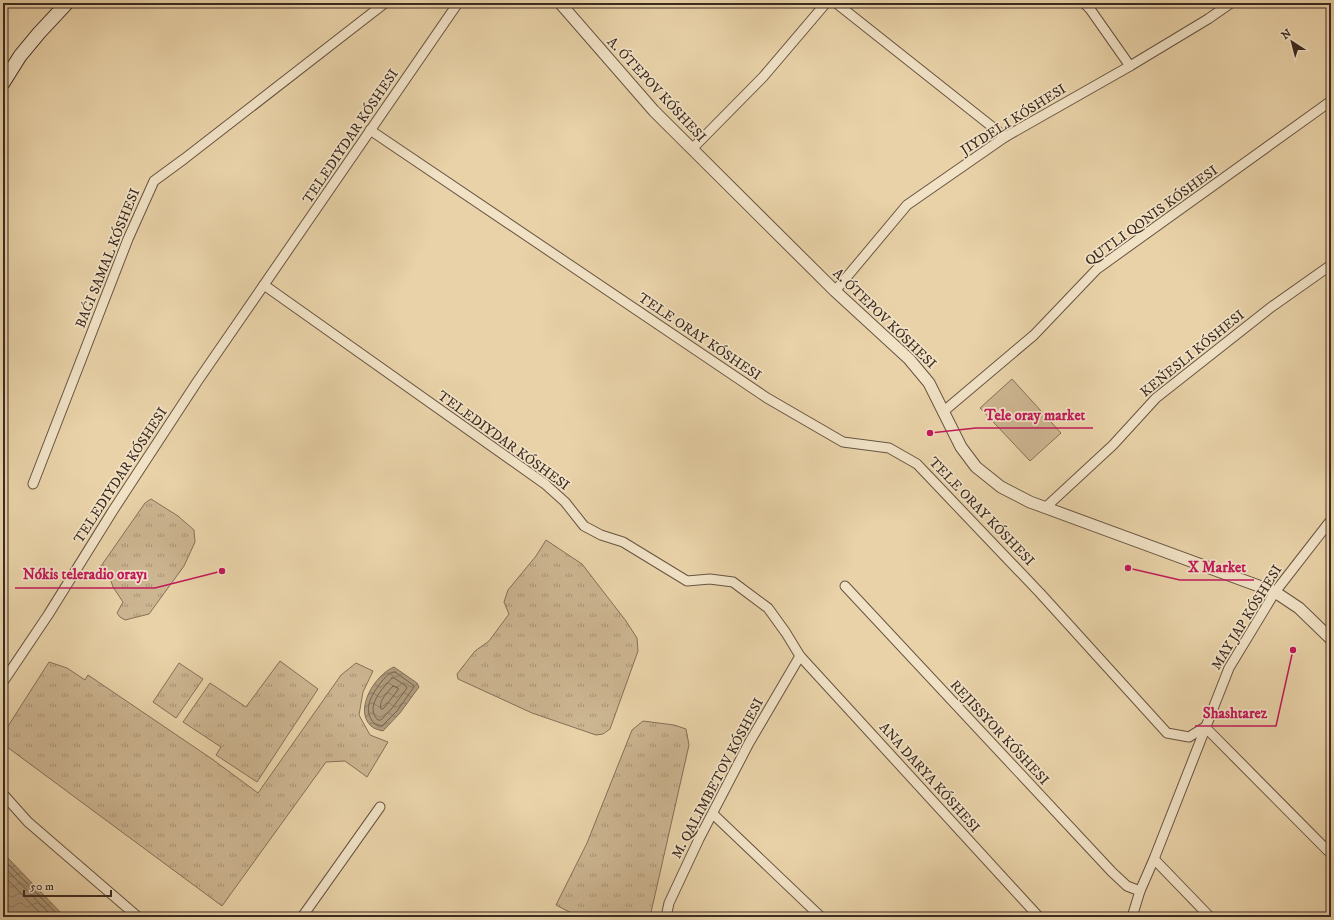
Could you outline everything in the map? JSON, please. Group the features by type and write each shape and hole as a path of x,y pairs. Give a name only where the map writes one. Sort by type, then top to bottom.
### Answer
{"main road":[{"path":"3,83 20,56 67,3"}],"street":[{"path":"33,484 128,239 154,181 385,3"},
{"name":"TELEDIYDAR KÓSHESI","path":"3,682 48,616 120,499 206,369 458,3"},
{"name":"A. ÓTEPOV KÓSHESI","path":"560,3 654,111 835,291 909,359 929,383 961,447 976,467 1001,487 1030,502 1275,592 1299,608 1331,639"},
{"path":"692,149 763,77 826,3"},
{"path":"836,3 1005,137"},
{"path":"1084,3 1090,9 1130,66"},
{"name":"JIYDELI KÓSHESI","path":"835,291 907,204 1005,137 1130,66 1208,19 1231,3"},
{"path":"944,411 1034,334 1098,269 1331,101"},
{"name":"TELE ORAY KÓSHESI","path":"370,130 767,398 843,442 889,448 917,464 1040,593 1167,733 1189,737 1205,728"},
{"name":"KEŃESLI KÓSHESI","path":"1046,507 1113,445 1156,398 1270,308 1331,264"},
{"name":"TELEDIYDAR KÓSHESI","path":"264,285 545,484 565,502 584,526 601,535 623,542 687,581 710,579 733,582 768,608 800,656"},
{"name":"MAY JAP KÓSHESI","path":"1132,917 1140,891 1229,668 1275,592 1331,520"},
{"name":"REJISSYOR KÓSHESI","path":"845,586 1112,872 1127,886 1140,891"},
{"name":"M. QALIMBETOV KÓSHESI","path":"666,917 669,902 699,840 749,743 800,656"},
{"name":"ANA DARYA KÓSHESI","path":"800,656 1039,917"},
{"path":"1205,728 1331,854"},
{"path":"3,794 28,822 138,917"},
{"path":"302,917 380,807"},
{"path":"713,814 821,917"},
{"path":"1154,859 1210,917"}],"green space":[{"path":"1012,379 1061,433 1030,461 980,408"},
{"path":"151,499 178,516 194,530 195,542 184,566 149,614 125,620 117,613 123,602 113,587 109,575 101,566 145,503"},
{"path":"546,540 582,564 626,621 637,638 638,651 610,729 603,734 596,735 532,713 458,679 457,674 475,651 489,641 509,614 504,602 508,590 536,556"},
{"path":"280,661 318,689 257,782 216,755 221,747 183,722 210,683 246,707"},
{"path":"49,662 67,668 85,680 88,675 212,759 258,793 341,675 356,663 373,671 363,692 359,715 370,735 388,742 367,777 345,761 326,762 222,906 3,744 3,734"},
{"path":"179,663 203,679 176,718 153,702"},
{"path":"643,721 674,725 686,729 689,745 650,917 579,917 556,905 587,843 632,730"}],"water":[{"path":"394,667 417,683 419,687 400,713 383,731 371,726 366,719 364,711 369,693 374,684 387,671"},
{"path":"3,853 65,917 3,917"}],"place":[{"name":"Tele oray market","path":"930,433"},
{"name":"X Market","path":"1128,568"},
{"name":"Nókis teleradio orayı","path":"222,571"},
{"name":"Shashtarez","path":"1293,650"}]}
